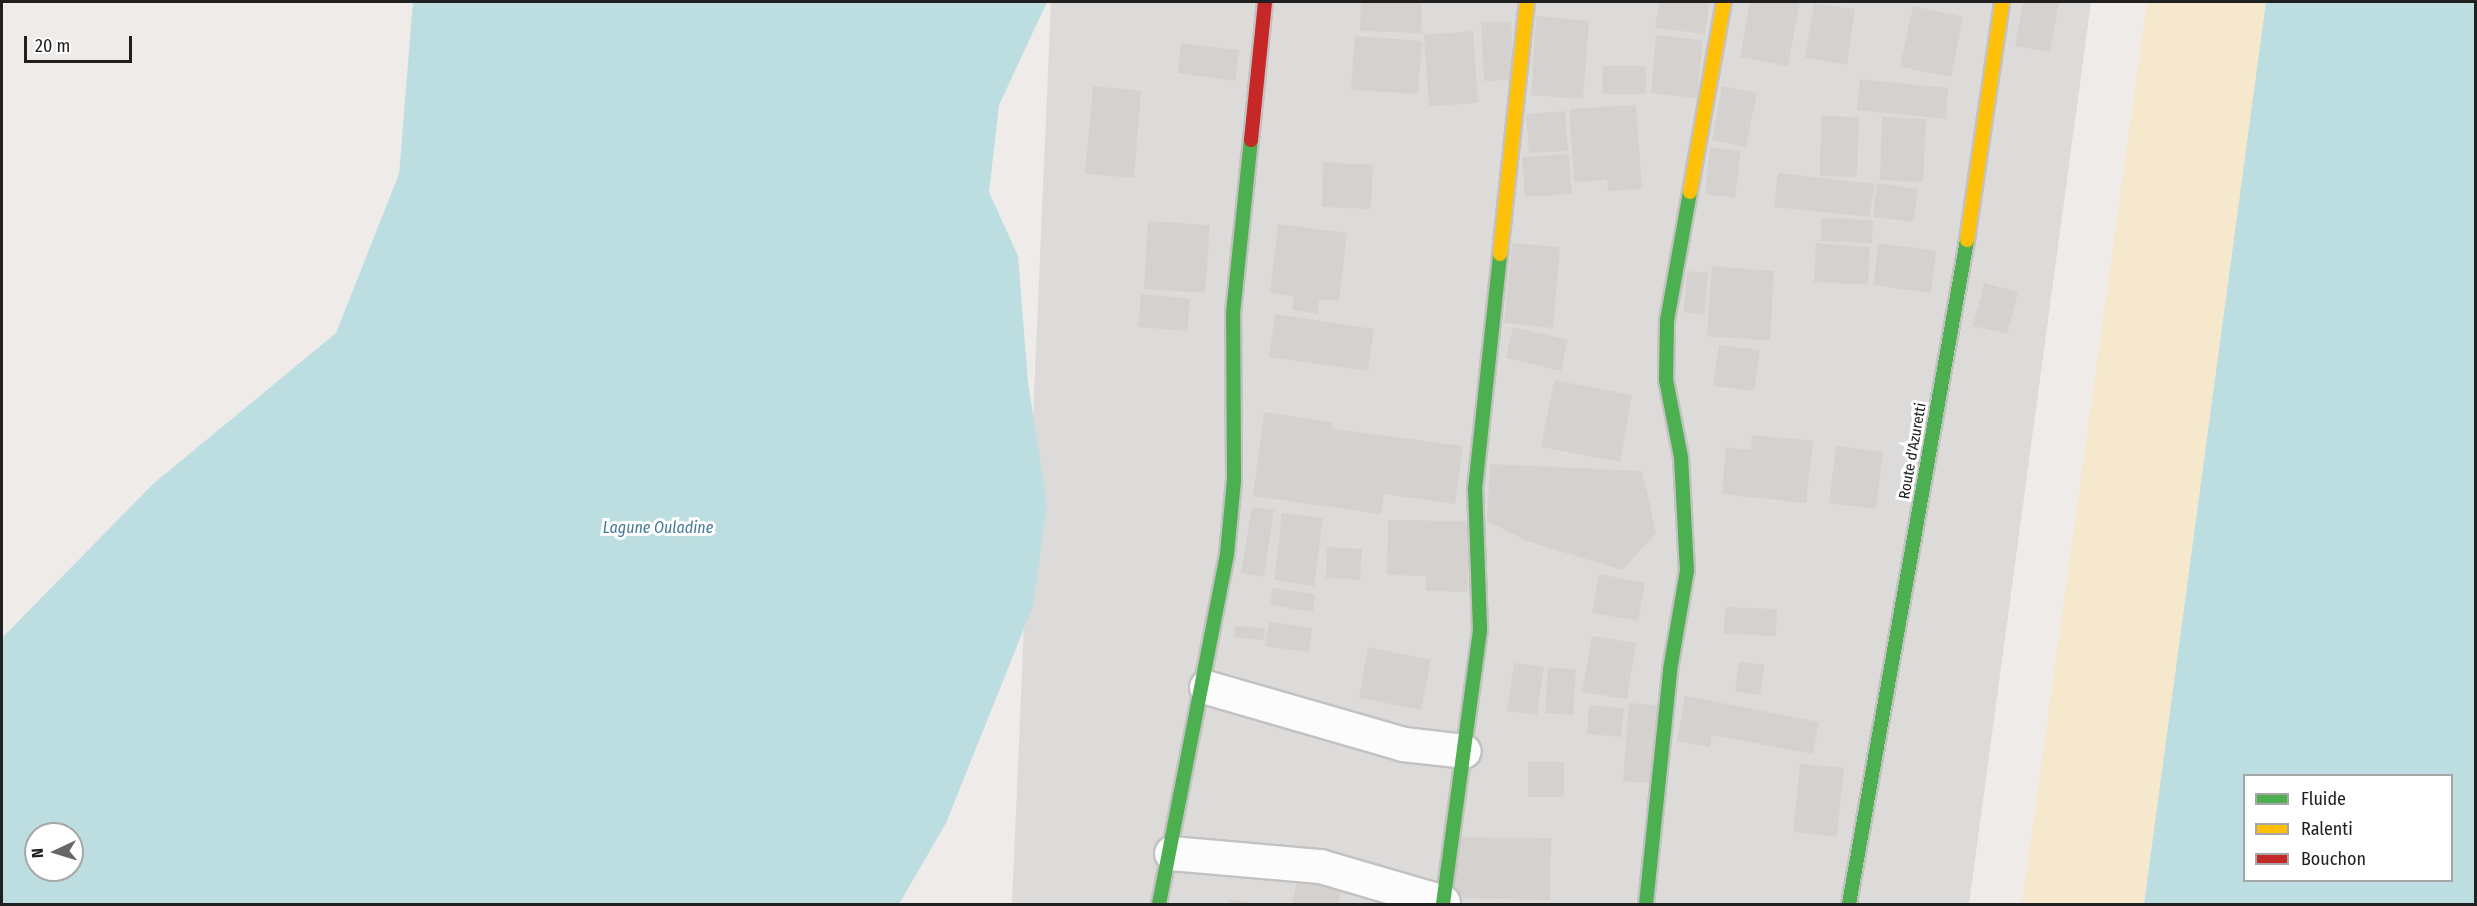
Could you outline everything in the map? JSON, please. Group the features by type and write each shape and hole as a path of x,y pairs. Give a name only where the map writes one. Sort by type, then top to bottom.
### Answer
{"street":[{"path":"1159,904 1206,687 1227,554 1234,480 1233,313 1265,2"},
{"path":"1171,853 1320,866 1443,903 1480,629 1475,489 1527,2"},
{"path":"1646,904 1670,670 1687,571 1681,457 1666,380 1667,321 1724,2"},
{"name":"Route d'Azuretti","path":"1849,904 1975,196 2002,2"},
{"path":"1206,687 1403,744 1464,751"}],"shaded area":[{"path":"1051,2 2091,2 1969,904 1012,904"}],"sand":[{"path":"2147,2 2266,2 2144,904 2022,904"}],"water":[{"name":"Lagune Ouladine","path":"413,2 1047,2 999,105 989,192 1018,256 1028,382 1047,504 1033,606 946,823 899,904 2,904 2,638 153,484 336,333 399,174"},
{"path":"2266,2 2475,2 2475,904 2144,904"}],"building":[{"path":"1361,2 1422,2 1421,33 1360,31"},
{"path":"1659,2 1709,2 1705,34 1655,28"},
{"path":"1750,2 1800,2 1788,66 1740,57"},
{"path":"2023,2 2059,2 2050,52 2015,46"},
{"path":"1814,3 1855,9 1847,65 1805,58"},
{"path":"1913,6 1963,17 1951,77 1900,67"},
{"path":"1536,16 1589,21 1583,99 1531,95"},
{"path":"1511,21 1514,80 1484,81 1481,22"},
{"path":"1473,31 1478,103 1429,106 1424,35"},
{"path":"1656,35 1703,40 1697,98 1651,93"},
{"path":"1355,36 1422,41 1418,94 1351,90"},
{"path":"1181,43 1239,50 1235,81 1178,73"},
{"path":"1603,66 1646,66 1646,94 1602,94"},
{"path":"1860,79 1948,88 1946,119 1857,110"},
{"path":"1093,86 1141,91 1134,178 1085,174"},
{"path":"1722,86 1757,93 1746,147 1712,140"},
{"path":"1636,105 1642,189 1608,191 1607,180 1574,182 1569,109"},
{"path":"1565,111 1568,151 1529,153 1526,114"},
{"path":"1821,116 1859,117 1857,177 1820,176"},
{"path":"1882,117 1926,119 1923,182 1880,180"},
{"path":"1710,147 1741,151 1735,198 1705,194"},
{"path":"1569,154 1572,194 1525,197 1522,157"},
{"path":"1323,162 1373,165 1371,209 1322,207"},
{"path":"1778,173 1874,184 1870,217 1774,207"},
{"path":"1877,183 1918,189 1913,222 1873,217"},
{"path":"1821,218 1873,220 1872,243 1821,241"},
{"path":"1148,221 1210,225 1205,293 1144,289"},
{"path":"1278,224 1347,233 1339,301 1319,299 1318,314 1292,310 1294,296 1270,293"},
{"path":"1512,243 1560,247 1553,328 1504,323"},
{"path":"1816,243 1870,247 1868,285 1814,282"},
{"path":"1879,243 1936,251 1931,293 1873,285"},
{"path":"1712,266 1774,271 1770,341 1707,336"},
{"path":"1687,271 1708,273 1704,315 1684,312"},
{"path":"1984,283 2018,292 2007,334 1973,326"},
{"path":"1141,294 1190,299 1187,331 1138,327"},
{"path":"1275,314 1374,329 1368,371 1269,357"},
{"path":"1513,327 1568,340 1561,371 1506,358"},
{"path":"1719,345 1760,350 1754,391 1713,386"},
{"path":"1554,380 1632,395 1620,462 1541,447"},
{"path":"1264,412 1331,422 1333,429 1463,446 1455,504 1384,494 1381,514 1253,496"},
{"path":"1752,435 1813,441 1806,503 1722,494 1726,447 1751,450"},
{"path":"1836,446 1883,452 1876,509 1829,503"},
{"path":"1490,464 1642,471 1656,533 1622,570 1527,541 1487,521"},
{"path":"1252,507 1274,510 1264,577 1241,573"},
{"path":"1282,513 1323,518 1314,586 1274,580"},
{"path":"1388,520 1469,521 1468,592 1426,591 1426,576 1387,575"},
{"path":"1327,547 1362,549 1360,580 1326,578"},
{"path":"1599,574 1645,583 1638,621 1592,613"},
{"path":"1273,588 1315,594 1313,612 1270,605"},
{"path":"1725,607 1777,609 1776,636 1724,634"},
{"path":"1269,622 1312,628 1309,652 1265,646"},
{"path":"1235,626 1265,628 1264,640 1234,637"},
{"path":"1592,636 1636,643 1627,699 1582,692"},
{"path":"1368,647 1431,660 1421,710 1359,698"},
{"path":"1739,662 1765,665 1760,695 1735,691"},
{"path":"1514,663 1544,667 1537,715 1507,711"},
{"path":"1548,668 1576,669 1573,715 1545,713"},
{"path":"1685,696 1819,722 1813,754 1712,735 1710,747 1677,741"},
{"path":"1629,703 1658,705 1652,783 1623,781"},
{"path":"1589,705 1624,708 1621,737 1587,734"},
{"path":"1528,762 1564,762 1564,797 1528,797"},
{"path":"1800,764 1844,768 1837,837 1793,832"},
{"path":"1456,837 1551,838 1550,900 1455,898"},
{"path":"1299,873 1343,882 1338,904 1292,904"},
{"path":"1229,899 1252,903 1252,904 1228,904"}],"traffic: fast":[{"path":"1159,904 1227,554 1234,480 1233,313 1251,140"},
{"path":"1646,904 1670,670 1687,571 1681,457 1666,380 1667,321 1690,192"},
{"path":"1849,904 1967,240"},
{"path":"1443,904 1480,629 1475,489 1500,254"}],"traffic: slow":[{"path":"1500,254 1527,2"},
{"path":"1690,192 1724,2"},
{"path":"1967,240 2002,2"}],"traffic: jam":[{"path":"1251,140 1265,2"}]}
